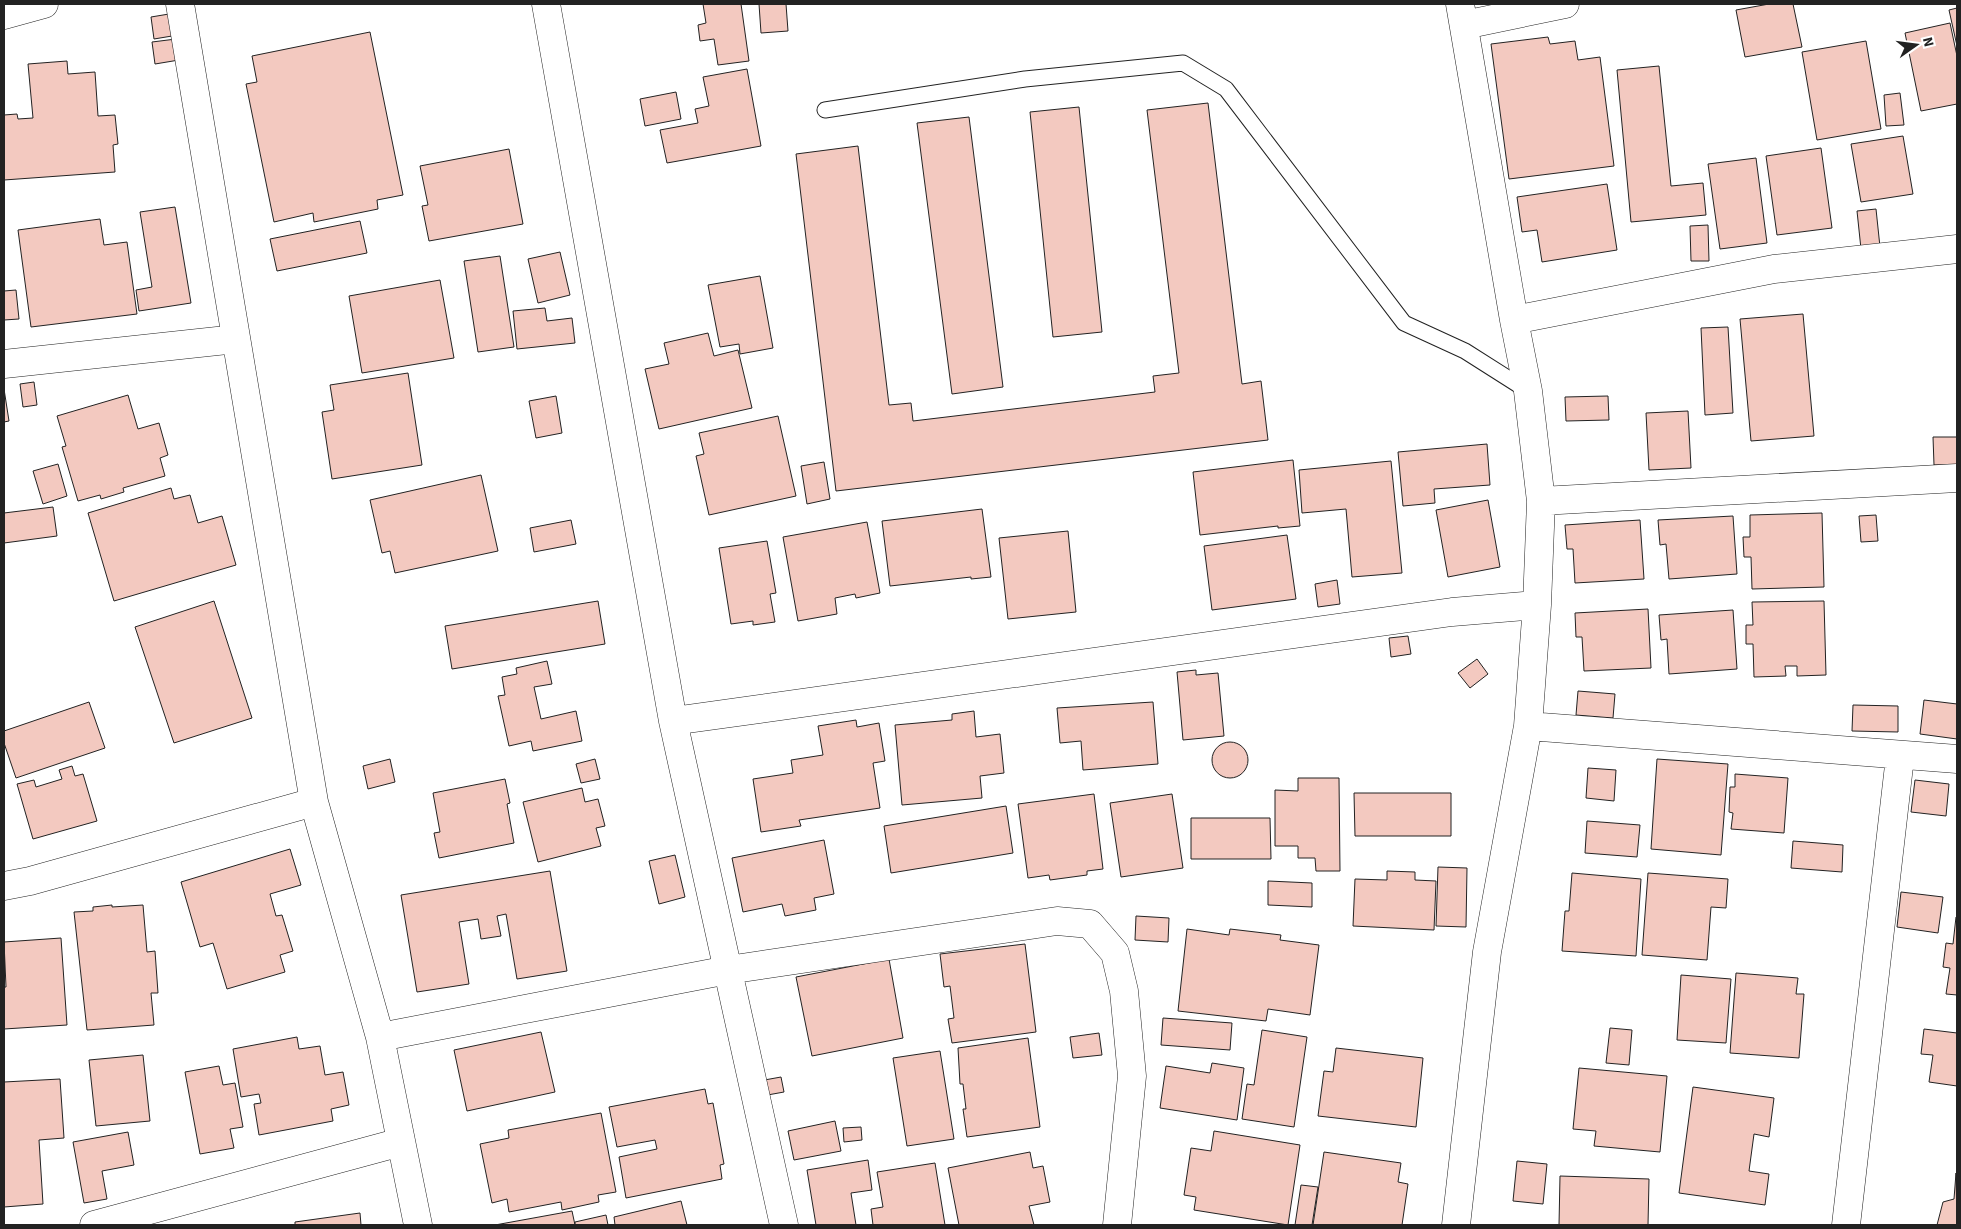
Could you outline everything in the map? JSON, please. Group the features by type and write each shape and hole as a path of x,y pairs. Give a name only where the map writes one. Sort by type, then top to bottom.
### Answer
{"street":[{"path":"4,15 44,4"},
{"path":"180,4 314,802 380,1037 418,1225"},
{"path":"546,4 673,721 784,1225"},
{"path":"1456,1225 1487,952 1528,726 1537,605 1540,501 1528,391 1514,320 1462,14 1565,4"},
{"path":"1514,320 1774,268 1957,249"},
{"path":"4,364 236,339"},
{"path":"1540,501 1957,478"},
{"path":"673,721 1432,614 1537,605"},
{"path":"1528,726 1900,757 1957,760"},
{"path":"1846,1225 1900,757"},
{"path":"4,886 30,881 314,802"},
{"path":"380,1037 728,970 1056,921 1090,924 1115,953 1124,991 1132,1076 1117,1225"},
{"path":"94,1225 401,1142"}],"lane":[{"path":"826,110 1025,79 1182,63 1226,89 1404,323 1465,351 1528,391"}],"building":[{"path":"703,4 741,4 749,61 718,65 714,39 700,41 698,25 706,23"},
{"path":"759,4 786,4 788,31 761,33"},
{"path":"1769,4 1793,4 1802,47 1745,57 1736,10"},
{"path":"1957,8 1957,46 1949,10"},
{"path":"175,13 178,35 154,39 151,17"},
{"path":"1950,23 1957,56 1957,104 1921,111 1905,33"},
{"path":"370,32 403,195 377,200 378,209 314,222 313,213 274,222 246,84 257,82 252,56"},
{"path":"1548,37 1550,44 1575,41 1578,60 1600,57 1614,166 1509,179 1491,44"},
{"path":"176,39 179,60 155,64 152,42"},
{"path":"1866,41 1881,129 1817,140 1802,52"},
{"path":"67,61 68,74 95,72 98,116 115,115 118,144 113,145 115,172 4,180 4,115 17,114 18,119 33,118 28,64"},
{"path":"1659,66 1671,186 1703,183 1706,215 1631,222 1617,70"},
{"path":"747,69 761,146 667,163 660,130 698,123 695,109 709,106 703,77"},
{"path":"676,92 681,119 645,126 640,99"},
{"path":"1900,93 1904,125 1886,126 1884,95"},
{"path":"1208,103 1242,384 1261,381 1268,440 836,491 796,154 858,146 889,405 911,403 913,421 1155,392 1153,376 1179,373 1147,110"},
{"path":"1079,107 1102,332 1053,337 1030,112"},
{"path":"969,117 1003,387 952,394 917,123"},
{"path":"1903,136 1913,194 1861,202 1851,144"},
{"path":"1821,148 1832,228 1777,235 1766,156"},
{"path":"509,149 523,224 429,241 422,206 428,205 420,166"},
{"path":"1756,158 1767,243 1720,249 1708,164"},
{"path":"1607,184 1617,250 1542,262 1537,230 1522,232 1517,197"},
{"path":"175,207 191,303 139,311 136,290 152,287 140,212"},
{"path":"1876,209 1880,247 1861,249 1857,211"},
{"path":"100,219 104,245 127,242 137,314 31,327 18,230"},
{"path":"360,221 367,253 277,271 270,239"},
{"path":"1708,225 1709,261 1691,261 1690,226"},
{"path":"560,252 570,295 538,303 528,259"},
{"path":"500,256 514,347 478,352 464,261"},
{"path":"760,276 773,348 740,354 739,344 720,347 708,285"},
{"path":"440,280 454,358 362,373 349,296"},
{"path":"16,290 19,319 4,320 4,291"},
{"path":"545,308 547,321 572,318 575,343 517,349 513,311"},
{"path":"1803,314 1814,436 1751,441 1740,319"},
{"path":"1728,327 1733,413 1705,415 1701,328"},
{"path":"708,333 714,356 738,350 752,408 659,429 645,369 669,364 664,343"},
{"path":"408,373 422,465 332,479 322,412 334,410 330,385"},
{"path":"34,382 37,405 23,407 20,384"},
{"path":"4,389 9,421 4,422"},
{"path":"128,395 138,429 159,423 168,455 160,458 165,476 123,488 124,492 101,499 100,495 78,501 62,447 66,446 57,416"},
{"path":"556,396 562,433 536,438 529,401"},
{"path":"1608,396 1609,420 1566,421 1565,397"},
{"path":"1688,411 1691,468 1649,470 1646,413"},
{"path":"778,416 796,496 709,515 696,456 704,454 699,433"},
{"path":"1933,437 1957,437 1957,465 1934,465"},
{"path":"1487,444 1490,485 1434,489 1435,503 1403,506 1398,452"},
{"path":"1293,460 1300,526 1278,528 1278,526 1200,535 1193,472"},
{"path":"1391,461 1402,573 1352,577 1346,509 1302,513 1299,470"},
{"path":"824,462 830,499 807,504 801,466"},
{"path":"58,464 67,496 43,504 33,471"},
{"path":"481,475 498,551 395,573 390,551 382,553 370,500"},
{"path":"171,488 174,499 190,495 198,523 222,516 236,565 114,601 88,513"},
{"path":"1488,500 1500,567 1448,577 1436,510"},
{"path":"53,507 57,536 4,543 4,513"},
{"path":"982,509 991,577 971,579 971,577 890,586 882,521"},
{"path":"1822,513 1824,587 1752,589 1751,557 1744,557 1743,537 1750,537 1750,515"},
{"path":"1876,515 1878,541 1861,542 1859,516"},
{"path":"1733,516 1737,574 1669,579 1666,544 1660,545 1658,520"},
{"path":"571,520 576,544 534,552 530,528"},
{"path":"1640,520 1644,579 1575,583 1573,549 1567,549 1565,525"},
{"path":"867,522 880,593 856,598 855,594 835,598 837,614 798,621 783,537"},
{"path":"1068,531 1076,612 1008,619 999,538"},
{"path":"1287,535 1296,599 1212,610 1204,546"},
{"path":"767,541 776,593 770,594 775,622 753,625 753,621 731,624 719,548"},
{"path":"1337,580 1340,604 1318,607 1315,584"},
{"path":"214,601 252,718 174,743 135,627"},
{"path":"598,601 605,644 452,669 445,626"},
{"path":"1824,601 1826,675 1797,676 1797,666 1785,666 1786,676 1754,677 1753,644 1746,644 1746,625 1753,625 1752,602"},
{"path":"1648,609 1651,668 1584,671 1582,637 1576,637 1575,613"},
{"path":"1733,610 1737,669 1669,674 1667,639 1661,640 1659,615"},
{"path":"1408,636 1411,654 1391,657 1389,638"},
{"path":"1477,659 1488,674 1470,688 1458,673"},
{"path":"547,661 552,684 534,687 541,719 576,711 582,741 533,751 531,741 509,746 498,696 505,695 502,677 517,674 516,668"},
{"path":"1196,670 1196,675 1218,673 1224,736 1183,740 1177,672"},
{"path":"1578,691 1615,694 1613,718 1576,715"},
{"path":"1924,700 1957,704 1957,739 1920,734"},
{"path":"89,702 105,748 16,778 4,743 4,731"},
{"path":"1153,702 1158,764 1083,770 1081,741 1060,743 1057,708"},
{"path":"1853,705 1898,706 1898,732 1852,731"},
{"path":"974,711 976,737 1000,734 1004,773 980,776 982,798 902,805 895,725 952,720 952,714"},
{"path":"856,720 857,727 879,723 885,761 873,763 880,808 799,820 801,826 761,832 753,779 793,773 791,760 823,755 818,726"},
{"path":"1230,742 1237,743 1243,747 1247,753 1247,767 1243,773 1237,777 1230,778 1223,777 1217,773 1213,767 1212,760 1213,753 1217,747 1223,743"},
{"path":"390,759 395,782 368,789 363,766"},
{"path":"595,759 600,779 581,783 576,764"},
{"path":"1657,759 1728,764 1721,855 1651,849"},
{"path":"72,766 75,776 83,774 97,821 33,839 17,784 34,780 36,787 62,779 59,770"},
{"path":"1588,768 1616,770 1614,801 1586,798"},
{"path":"1735,774 1788,778 1784,833 1731,829 1733,813 1729,812 1730,787 1735,787"},
{"path":"1298,778 1339,778 1340,871 1316,871 1315,858 1298,858 1298,846 1275,846 1275,790 1298,791"},
{"path":"505,779 510,803 507,804 514,843 439,858 434,833 440,832 433,793"},
{"path":"1915,780 1949,784 1946,816 1911,812"},
{"path":"582,788 585,802 598,799 605,826 596,828 601,846 538,862 523,802"},
{"path":"1354,793 1451,793 1451,836 1355,836"},
{"path":"1094,794 1103,869 1087,871 1087,875 1050,880 1049,875 1028,878 1018,804"},
{"path":"1172,794 1183,868 1121,877 1110,803"},
{"path":"1006,806 1013,853 891,873 884,826"},
{"path":"1191,818 1270,818 1271,859 1191,859"},
{"path":"1587,821 1640,825 1637,857 1585,853"},
{"path":"824,840 834,894 814,898 816,910 785,916 782,904 743,912 732,858"},
{"path":"1793,841 1843,845 1842,872 1791,868"},
{"path":"290,849 301,885 270,894 276,916 282,915 293,951 280,955 285,972 227,989 213,943 200,947 181,882"},
{"path":"675,855 685,897 659,904 649,861"},
{"path":"1438,867 1467,868 1466,927 1436,926"},
{"path":"550,871 567,971 517,979 506,914 497,916 501,936 481,939 478,919 459,922 469,984 417,992 401,895"},
{"path":"1387,871 1415,872 1415,880 1436,881 1434,930 1353,926 1355,879 1387,880"},
{"path":"1572,873 1641,879 1636,956 1562,951 1565,911 1569,911"},
{"path":"1648,873 1728,879 1726,908 1711,907 1707,960 1642,955"},
{"path":"1268,881 1312,883 1312,907 1268,905"},
{"path":"1901,892 1943,897 1938,933 1897,927"},
{"path":"112,905 112,907 143,905 147,952 155,951 158,993 151,993 154,1025 87,1030 74,912 93,911 93,907"},
{"path":"1136,916 1169,918 1168,942 1135,940"},
{"path":"1956,917 1957,995 1946,994 1950,968 1943,967 1946,943 1953,944"},
{"path":"1187,929 1229,935 1230,929 1281,935 1280,940 1319,945 1310,1015 1268,1009 1266,1021 1178,1011"},
{"path":"61,938 67,1025 4,1029 4,987 6,987 4,942"},
{"path":"1025,944 1036,1032 952,1043 948,1019 954,1018 950,986 944,987 940,954"},
{"path":"889,959 903,1038 812,1056 796,977"},
{"path":"1736,973 1798,978 1796,994 1804,994 1799,1058 1730,1053"},
{"path":"1681,975 1731,979 1726,1043 1677,1040"},
{"path":"1163,1018 1232,1023 1230,1050 1161,1045"},
{"path":"1610,1028 1632,1030 1629,1065 1606,1063"},
{"path":"1924,1029 1957,1033 1957,1086 1929,1082 1933,1055 1921,1054"},
{"path":"1262,1030 1307,1037 1294,1127 1242,1119 1247,1084 1254,1085"},
{"path":"541,1032 555,1092 467,1111 454,1050"},
{"path":"1099,1033 1102,1055 1073,1058 1070,1037"},
{"path":"297,1037 299,1049 320,1046 325,1075 343,1072 349,1105 331,1109 333,1121 259,1135 254,1104 261,1103 259,1094 241,1097 233,1049"},
{"path":"1028,1038 1040,1127 967,1137 963,1109 966,1109 963,1084 960,1084 958,1048"},
{"path":"1336,1048 1423,1058 1416,1127 1318,1116 1324,1071 1333,1072"},
{"path":"940,1051 954,1139 907,1146 893,1058"},
{"path":"143,1055 150,1121 96,1126 89,1060"},
{"path":"1212,1063 1244,1068 1237,1120 1160,1108 1166,1066 1210,1073"},
{"path":"219,1066 223,1085 235,1083 243,1127 230,1129 234,1148 200,1154 185,1072"},
{"path":"1579,1068 1667,1076 1660,1152 1594,1146 1596,1131 1573,1129"},
{"path":"781,1077 784,1092 762,1096 759,1081"},
{"path":"60,1079 64,1138 39,1140 43,1204 4,1207 4,1082"},
{"path":"1693,1087 1774,1098 1769,1137 1754,1134 1749,1171 1769,1174 1765,1205 1679,1193"},
{"path":"705,1089 708,1104 713,1103 724,1164 720,1165 722,1179 626,1198 619,1157 657,1149 655,1140 617,1147 609,1107"},
{"path":"601,1113 616,1192 598,1195 599,1202 562,1210 561,1202 509,1212 507,1199 492,1203 480,1144 509,1138 508,1130"},
{"path":"835,1121 841,1151 794,1160 788,1131"},
{"path":"861,1127 862,1140 844,1142 843,1128"},
{"path":"1214,1131 1300,1145 1288,1225 1194,1210 1196,1197 1184,1195 1191,1148 1211,1151"},
{"path":"128,1132 134,1165 102,1171 107,1199 84,1203 73,1142"},
{"path":"1030,1152 1033,1168 1043,1166 1050,1202 1029,1206 1034,1225 959,1225 948,1168"},
{"path":"1324,1152 1401,1163 1398,1182 1408,1184 1402,1225 1313,1225"},
{"path":"868,1160 872,1190 851,1193 856,1225 816,1225 807,1170"},
{"path":"1517,1161 1547,1164 1543,1204 1513,1201"},
{"path":"935,1163 945,1225 873,1225 871,1209 883,1207 877,1172"},
{"path":"1956,1173 1957,1225 1937,1225 1943,1202 1954,1199"},
{"path":"1560,1176 1649,1179 1648,1225 1559,1225"},
{"path":"1301,1185 1318,1187 1312,1225 1295,1225"},
{"path":"681,1201 687,1225 615,1225 614,1217"},
{"path":"572,1211 575,1225 495,1225"},
{"path":"360,1213 361,1225 295,1225 295,1222"},
{"path":"606,1215 608,1225 575,1225 575,1222"}]}
